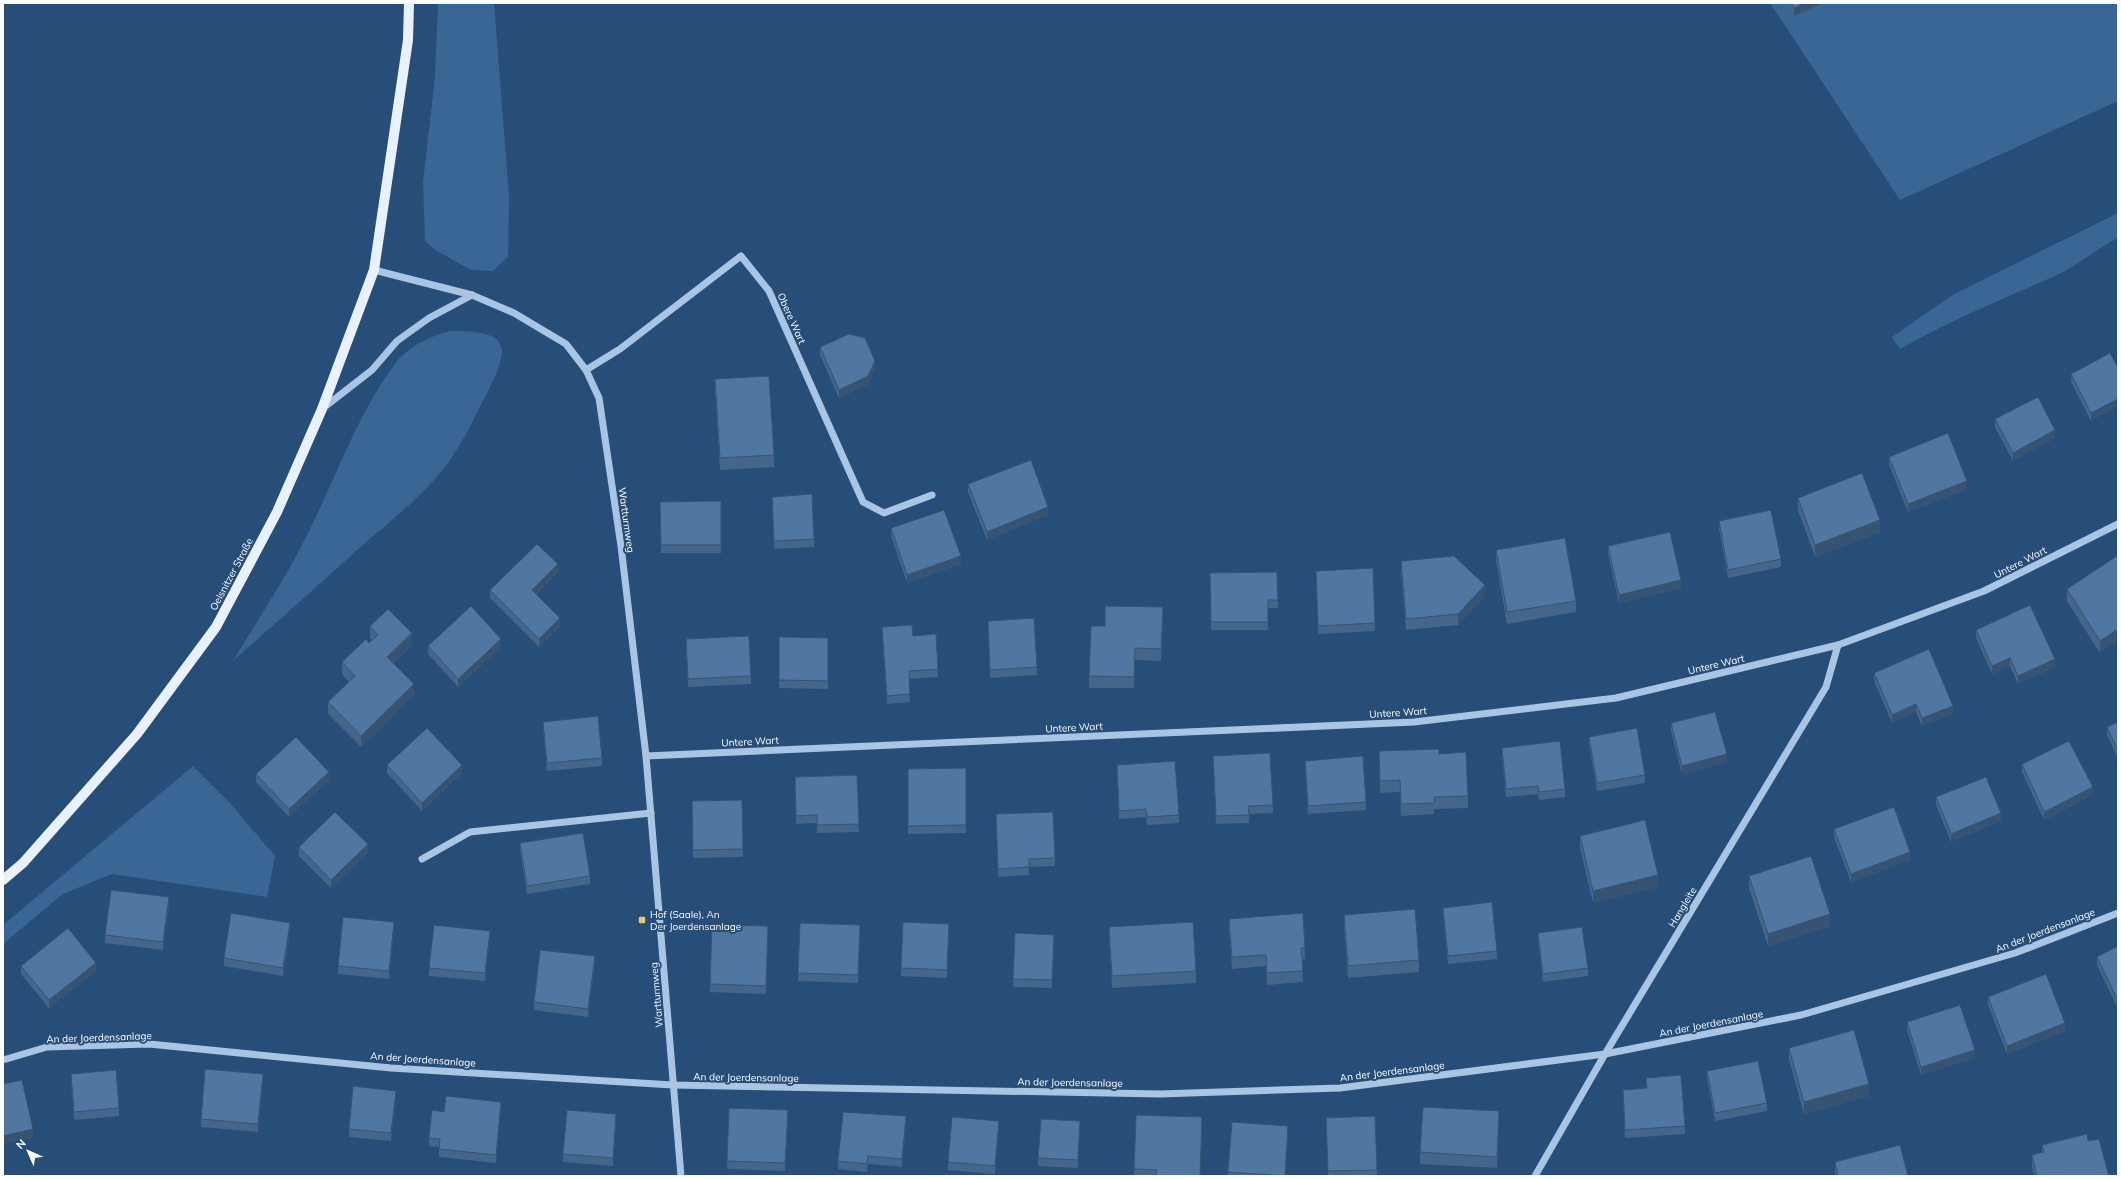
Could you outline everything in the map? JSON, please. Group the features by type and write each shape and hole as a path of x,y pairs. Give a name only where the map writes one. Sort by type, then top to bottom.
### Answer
{"main road":[{"name":"Oelsnitzer Straße","path":"3,880 23,863 137,734 216,627 277,512 322,409 374,270 408,40 409,3"}],"street":[{"name":"Obere Wart","path":"586,370 620,349 741,256 769,291 863,502 884,513 932,495"},
{"name":"Wartturmweg","path":"374,270 472,295 514,313 566,344 586,370 599,398 622,546 646,756 681,1176"},
{"path":"322,409 372,370 397,341 430,318 472,295"},
{"name":"Untere Wart","path":"646,756 1414,722 1616,698 1838,645 1984,591 2118,524"},
{"name":"Hangleite","path":"1535,1176 1605,1054 1826,687 1838,645"},
{"path":"422,859 470,832 651,813"},
{"name":"An der Joerdensanlage","path":"3,1060 46,1048 149,1044 391,1068 673,1085 1160,1094 1340,1088 1605,1054 1801,1015 2015,954 2118,913"}],"shaded area":[{"path":"438,3 494,3 509,196 508,257 493,271 471,270 437,251 425,241 423,182 435,77"},
{"path":"1770,3 2118,3 2118,101 1900,200"},
{"path":"2118,213 2118,238 2063,272 1957,319 1900,349 1892,337 1954,294"},
{"path":"451,331 485,334 494,338 500,344 502,352 495,376 471,425 457,449 434,481 423,492 233,661 297,555 357,427 381,384 395,364 406,352 427,339"},
{"path":"193,766 229,802 275,856 267,897 112,874 63,894 3,944 3,925"}],"building":[{"path":"1791,3 1805,3 1794,8"},
{"path":"849,334 865,338 875,361 868,376 839,390 820,347"},
{"path":"2110,353 2118,368 2118,399 2091,413 2071,374"},
{"path":"769,376 774,455 720,458 715,379"},
{"path":"2038,397 2055,430 2013,453 1995,419"},
{"path":"1948,433 1967,481 1908,504 1889,457"},
{"path":"1031,460 1048,507 987,532 968,484"},
{"path":"1862,473 1880,520 1815,545 1798,498"},
{"path":"812,494 814,539 774,541 772,497"},
{"path":"721,501 721,545 661,545 660,502"},
{"path":"944,510 961,556 907,575 891,528"},
{"path":"1771,510 1781,559 1728,570 1719,521"},
{"path":"1670,532 1681,580 1619,595 1608,546"},
{"path":"1565,538 1576,601 1507,612 1496,550"},
{"path":"537,544 558,564 532,590 560,618 539,639 490,590"},
{"path":"1454,556 1485,585 1458,614 1406,619 1401,561"},
{"path":"2117,556 2118,629 2100,641 2067,589"},
{"path":"1373,568 1375,623 1318,626 1316,571"},
{"path":"1277,572 1278,600 1268,600 1268,622 1211,622 1210,573"},
{"path":"2030,605 2055,659 2018,676 2010,658 1992,666 1976,630"},
{"path":"471,606 501,639 458,679 428,646"},
{"path":"1105,606 1163,607 1161,649 1135,648 1134,677 1089,676 1091,626 1105,626"},
{"path":"388,609 412,633 387,657 414,684 361,736 328,702 355,676 342,662 366,639 369,643 378,635 370,626"},
{"path":"1034,618 1037,667 990,670 988,621"},
{"path":"912,625 913,636 936,634 938,669 909,671 910,694 887,696 882,627"},
{"path":"749,636 751,676 688,679 686,639"},
{"path":"779,637 828,638 828,681 779,680"},
{"path":"1929,649 1953,706 1922,718 1916,704 1892,715 1874,673"},
{"path":"1715,712 1727,754 1682,766 1671,723"},
{"path":"598,716 602,758 547,763 543,722"},
{"path":"2118,722 2118,751 2107,727"},
{"path":"427,728 462,765 422,803 387,765"},
{"path":"1637,728 1645,775 1597,783 1589,737"},
{"path":"296,737 329,772 289,809 256,774"},
{"path":"1560,741 1565,789 1539,792 1538,786 1506,789 1502,748"},
{"path":"2069,741 2093,787 2044,812 2022,764"},
{"path":"1439,749 1439,754 1466,752 1468,796 1434,797 1434,803 1401,804 1400,780 1380,781 1379,751"},
{"path":"1270,753 1273,805 1248,806 1249,815 1216,816 1213,756"},
{"path":"1363,756 1366,802 1308,806 1305,761"},
{"path":"1175,761 1179,815 1147,817 1146,809 1119,811 1117,765"},
{"path":"966,768 966,825 908,826 908,769"},
{"path":"857,775 859,824 817,825 817,815 796,816 795,777"},
{"path":"1986,777 2001,813 1951,834 1936,797"},
{"path":"742,800 743,849 693,850 692,801"},
{"path":"1894,807 1910,852 1851,874 1834,829"},
{"path":"335,812 368,844 331,880 299,847"},
{"path":"1053,812 1055,858 1029,859 1029,867 998,869 996,814"},
{"path":"1645,820 1658,875 1593,891 1580,836"},
{"path":"583,833 590,876 527,886 520,843"},
{"path":"1811,856 1830,914 1768,934 1749,876"},
{"path":"111,890 169,897 163,942 105,935"},
{"path":"1492,902 1497,951 1448,956 1443,908"},
{"path":"1415,909 1419,960 1348,966 1344,915"},
{"path":"231,913 290,923 283,968 224,958"},
{"path":"1303,913 1305,948 1301,948 1303,971 1267,973 1266,955 1232,957 1229,919"},
{"path":"343,917 394,922 389,971 338,966"},
{"path":"903,922 949,924 947,970 901,968"},
{"path":"1193,922 1196,971 1112,976 1109,927"},
{"path":"800,923 860,925 858,975 798,973"},
{"path":"434,925 490,931 485,973 429,968"},
{"path":"712,925 768,926 766,986 710,984"},
{"path":"1582,927 1588,968 1543,974 1538,933"},
{"path":"68,928 96,963 49,1000 21,966"},
{"path":"1015,933 1054,935 1052,980 1013,979"},
{"path":"2118,946 2118,998 2117,999 2097,957"},
{"path":"540,950 595,956 588,1009 534,1002"},
{"path":"2046,974 2065,1023 2007,1046 1988,997"},
{"path":"1960,1005 1975,1050 1921,1067 1907,1022"},
{"path":"1854,1030 1869,1084 1804,1102 1789,1048"},
{"path":"1758,1061 1767,1103 1715,1113 1707,1071"},
{"path":"205,1069 263,1074 258,1124 201,1119"},
{"path":"116,1070 119,1108 74,1112 71,1074"},
{"path":"1681,1075 1685,1126 1625,1130 1623,1090 1647,1088 1646,1078"},
{"path":"22,1080 33,1129 3,1136 3,1084"},
{"path":"353,1086 396,1091 391,1133 349,1129"},
{"path":"446,1096 501,1102 496,1155 439,1149 440,1139 429,1138 432,1110 444,1112"},
{"path":"1423,1107 1499,1111 1497,1157 1420,1152"},
{"path":"729,1108 788,1110 785,1163 727,1161"},
{"path":"567,1110 616,1114 613,1158 563,1154"},
{"path":"843,1112 906,1116 902,1159 868,1156 867,1164 838,1161"},
{"path":"1136,1115 1202,1117 1200,1176 1156,1176 1157,1170 1134,1169"},
{"path":"1375,1116 1377,1170 1328,1171 1326,1118"},
{"path":"952,1117 999,1121 995,1166 948,1162"},
{"path":"1041,1119 1080,1121 1078,1160 1038,1158"},
{"path":"1232,1122 1288,1126 1285,1176 1228,1172"},
{"path":"2087,1134 2088,1141 2099,1139 2109,1176 2037,1176 2032,1155 2044,1152 2042,1145"},
{"path":"1900,1145 1908,1176 1838,1176 1835,1162"}],"place":[{"name":"Hof (Saale), An Der Joerdensanlage","path":"642,920"}]}
